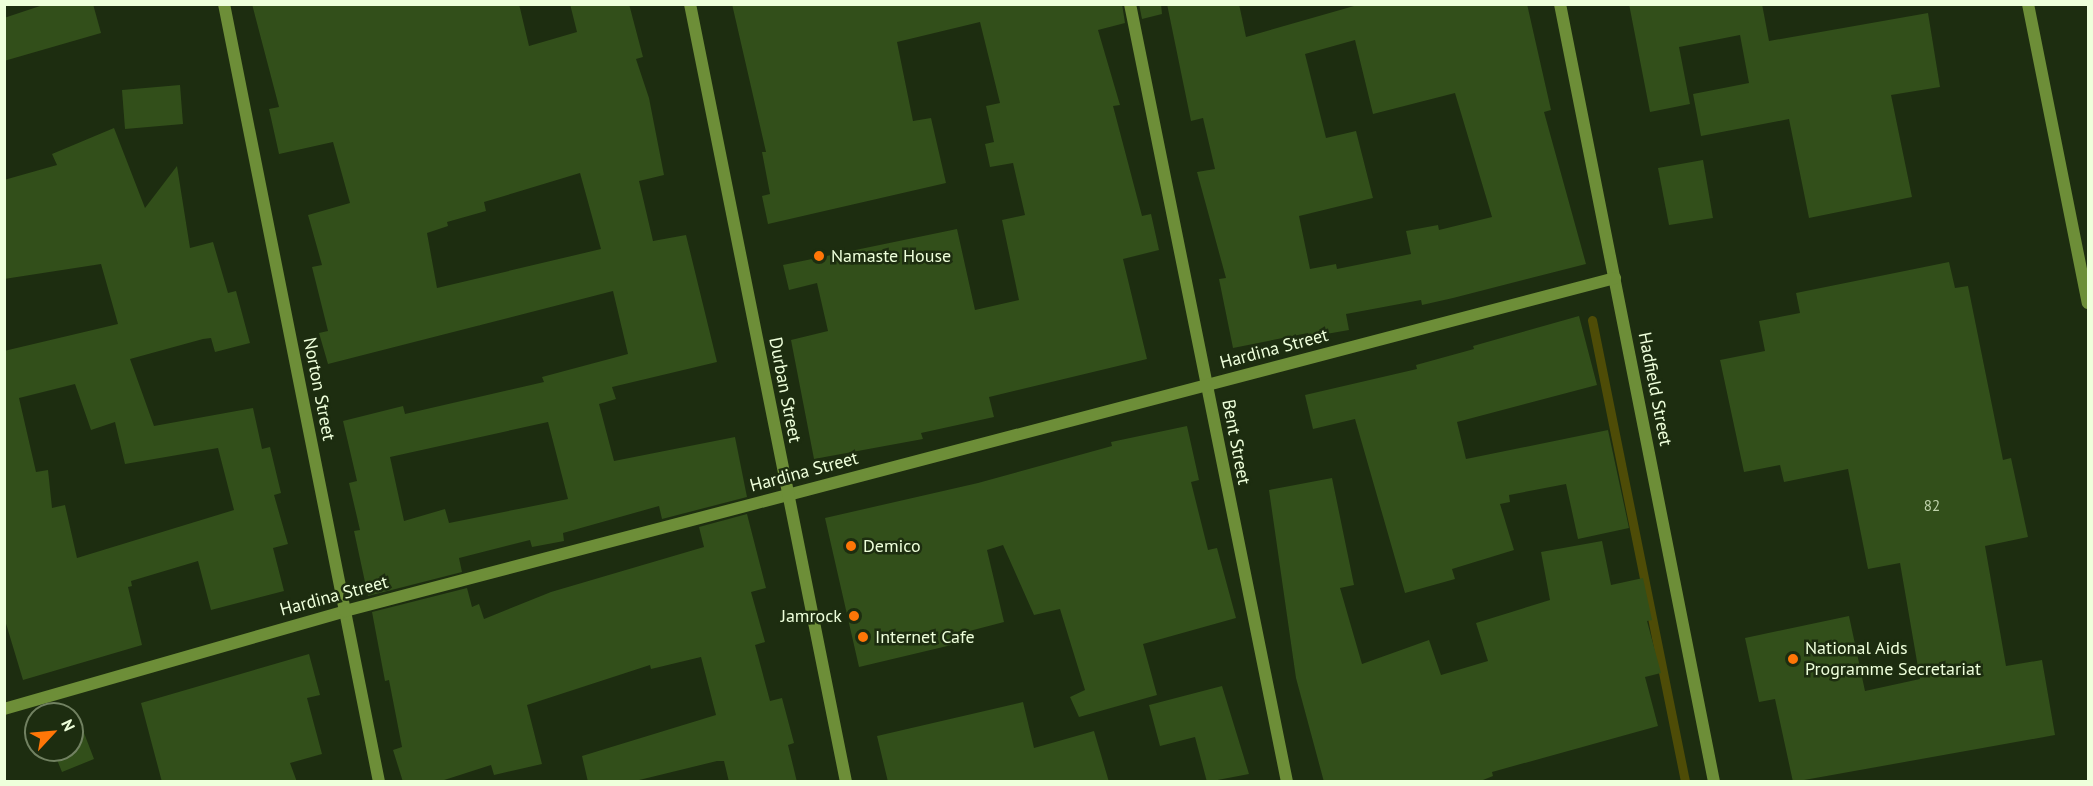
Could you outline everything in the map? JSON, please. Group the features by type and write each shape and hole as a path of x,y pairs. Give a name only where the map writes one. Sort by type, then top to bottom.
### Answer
{"street":[{"name":"Norton Street","path":"224,4 379,782"},
{"name":"Durban Street","path":"690,4 846,782"},
{"name":"Bent Street","path":"1130,4 1287,782"},
{"name":"Hadfield Street","path":"1560,4 1714,782"},
{"path":"2028,4 2088,303"},
{"name":"Hardina Street","path":"4,708 345,611 1615,278"}],"building":[{"path":"46,4 93,4 101,33 4,61 4,18"},
{"path":"252,4 519,4 529,46 577,32 570,4 629,4 643,57 636,59 649,98 664,175 639,181 653,241 686,235 717,362 612,387 616,399 599,404 614,461 735,437 747,497 662,519 659,506 563,533 564,541 532,547 530,540 459,558 462,572 368,596 354,531 360,530 349,483 357,481 343,421 403,406 405,414 544,382 542,377 628,354 613,291 328,364 319,333 328,331 312,267 322,265 308,215 350,203 333,142 279,154 269,109 279,107","holes":["580,173 601,249 437,288 427,233 448,226 447,222 486,211 484,202","548,422 568,499 449,523 445,509 404,521 390,457"]},
{"path":"732,4 1122,4 1125,23 1098,30 1120,105 1113,106 1142,216 1151,214 1159,250 1123,259 1147,359 989,397 994,417 921,433 923,439 814,459 791,340 828,331 817,283 789,290 783,265 957,229 975,310 1019,300 1002,220 1025,215 1013,163 990,167 985,144 994,142 986,106 1000,103 980,22 897,42 913,121 931,118 946,183 768,224 762,196 770,194 762,152 766,152"},
{"path":"1139,4 1161,4 1162,14 1142,19"},
{"path":"1167,4 1239,4 1246,37 1361,4 1527,4 1551,110 1544,112 1586,264 1422,305 1421,300 1346,314 1349,330 1309,337 1308,333 1233,348 1219,279 1226,278 1197,172 1215,169 1203,118 1191,121","holes":["1355,40 1373,114 1455,93 1492,217 1439,230 1438,225 1406,231 1411,254 1337,269 1336,264 1310,269 1299,216 1373,198 1356,131 1326,138 1305,54"]},
{"path":"1629,4 1762,4 1769,41 1928,13 1940,87 1891,95 1912,197 1809,218 1789,119 1701,136 1693,94 1749,83 1740,35 1679,47 1690,104 1650,112"},
{"path":"180,85 183,124 125,129 122,90"},
{"path":"114,128 145,208 177,166 190,248 213,242 228,293 236,291 250,343 215,352 211,338 203,339 130,359 154,426 253,408 262,449 270,447 281,493 274,495 288,544 273,548 284,591 211,610 198,561 131,581 132,586 128,587 142,645 23,680 4,617 4,351 118,324 101,264 4,279 4,180 57,165 52,154","holes":["75,384 91,430 115,422 125,464 218,448 234,510 77,558 65,505 52,508 48,470 36,472 19,398"]},
{"path":"1703,160 1713,218 1669,225 1658,168"},
{"path":"1949,262 1955,288 1968,286 2003,460 2011,458 2028,537 1985,546 2006,666 2042,660 2055,735 1793,782 1775,699 1759,702 1745,638 1849,616 1865,691 1920,679 1900,563 1868,569 1848,469 1784,482 1780,465 1744,472 1720,360 1765,351 1759,321 1800,313 1796,293"},
{"path":"1579,316 1597,385 1457,422 1466,459 1608,430 1629,528 1578,539 1566,484 1509,495 1510,502 1500,504 1514,550 1452,569 1455,579 1405,593 1355,419 1313,429 1305,395 1417,369 1416,365 1474,349 1473,346"},
{"path":"1187,426 1199,480 1191,482 1208,550 1217,548 1236,618 1143,644 1157,695 1079,717 1070,697 1085,690 1060,609 1034,615 1003,545 987,550 1004,622 958,634 960,643 859,667 825,518 978,483 1112,446 1111,442"},
{"path":"1332,478 1354,585 1340,588 1362,664 1429,640 1441,675 1488,661 1476,623 1550,600 1541,552 1602,541 1611,585 1643,578 1652,620 1647,621 1661,673 1645,677 1658,726 1492,772 1493,776 1478,782 1324,782 1296,678 1269,490"},
{"path":"747,514 766,588 751,592 765,642 755,645 770,701 782,698 794,743 788,745 797,782 729,782 724,761 717,761 631,782 588,782 582,756 716,715 701,657 651,669 650,665 527,705 542,764 494,775 491,765 438,782 403,782 393,750 402,747 389,680 385,681 372,612 467,588 472,607 479,604 484,619 551,592 704,547 699,527"},
{"path":"309,654 320,695 307,698 322,754 290,763 297,782 162,782 141,703"},
{"path":"1222,686 1249,774 1207,782 1195,737 1160,746 1149,705"},
{"path":"1023,702 1034,748 1094,731 1109,782 888,782 877,736"},
{"path":"84,733 94,759 62,772 58,762 84,762"}],"waterway":[{"path":"1592,320 1685,782"}],"place":[{"name":"Namaste House","path":"819,256"},
{"name":"Demico","path":"851,546"},
{"name":"Jamrock","path":"854,616"},
{"name":"Internet Cafe","path":"863,637"},
{"name":"National Aids Programme Secretariat","path":"1793,659"}]}
